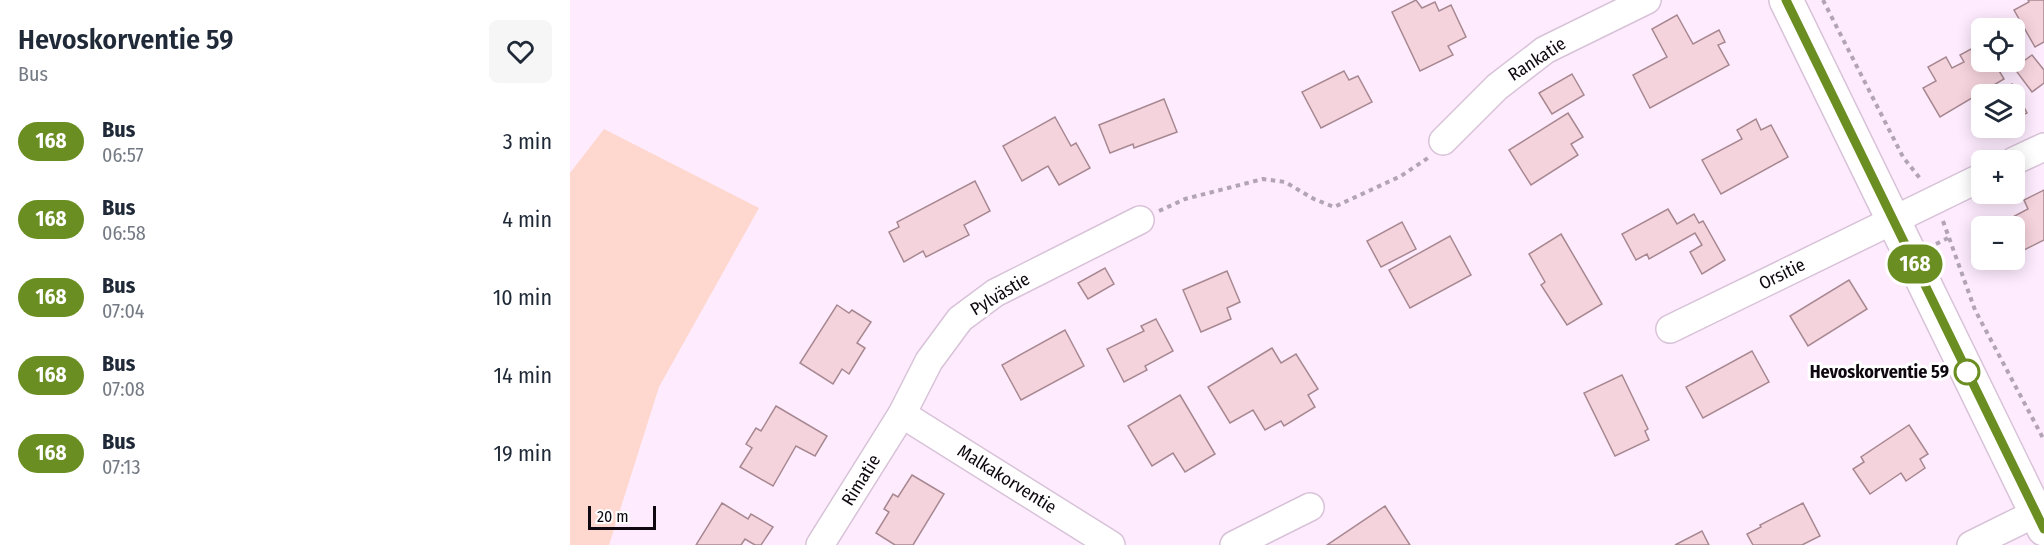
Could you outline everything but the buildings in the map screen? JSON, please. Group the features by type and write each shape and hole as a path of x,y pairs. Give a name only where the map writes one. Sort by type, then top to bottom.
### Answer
{"street":[{"name":"Rankatie","path":"1443,141 1497,87 1545,50 1647,0"},
{"path":"1786,0 2041,517 1971,545"},
{"path":"2025,156 2044,147"},
{"name":"Orsitie","path":"1670,329 1971,182"},
{"name":"Pylvästie","path":"902,414 928,361 960,319 995,293 1140,220"},
{"name":"Rimatie","path":"820,545 902,414"},
{"name":"Malkakorventie","path":"902,414 1111,545"},
{"path":"1234,545 1310,507"}],"path":[{"path":"1140,220 1185,199 1263,179 1285,182 1314,199 1334,207 1401,176 1425,161 1443,141"}],"shaded area":[{"path":"604,129 759,208 659,387 609,545 570,545 570,173"}],"bus line":[{"name":"168","path":"1786,0 2044,529"}],"place":[{"name":"Hevoskorventie 59","path":"1967,372"}]}
